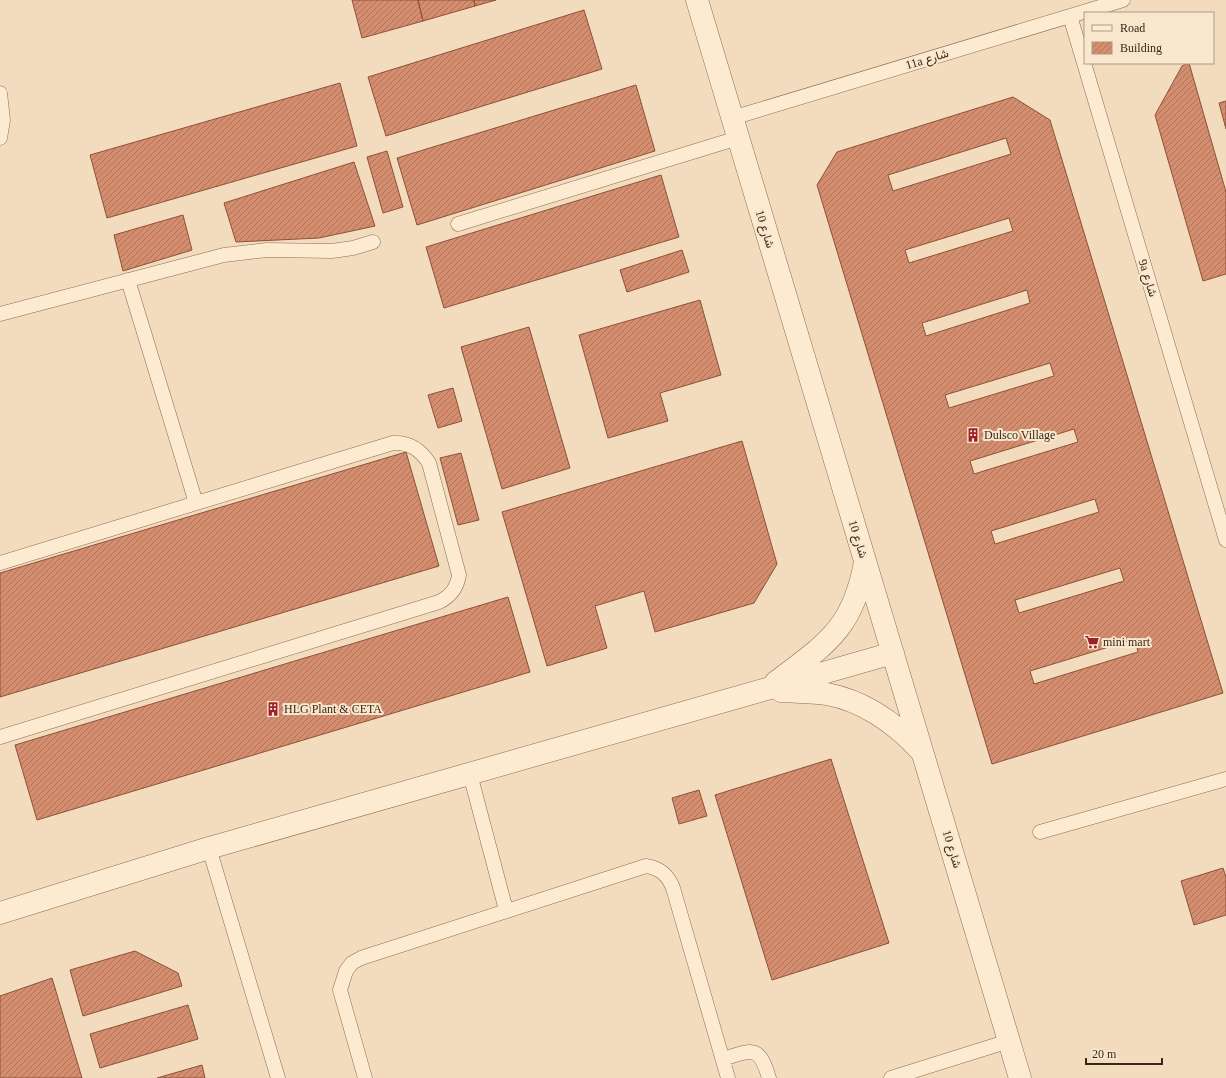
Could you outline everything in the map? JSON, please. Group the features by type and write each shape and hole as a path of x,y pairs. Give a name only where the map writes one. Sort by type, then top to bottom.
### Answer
{"street":[{"name":"شارع 10","path":"696,0 1020,1078"},
{"path":"766,690 817,651 843,624 854,605 861,583 865,561"},
{"path":"0,913 209,848 892,653"},
{"path":"766,690 827,694 850,701 871,710 890,722 923,752"}],"lane":[{"name":"11a شارع","path":"458,224 735,128 1070,16 1123,0"},
{"name":"9a شارع","path":"1070,16 1084,63"},
{"name":"9a شارع","path":"1084,64 1226,540"},
{"path":"0,93 3,120 0,138"},
{"path":"0,314 128,280 245,252 288,249 332,251 353,248 373,242"},
{"path":"128,280 196,503"},
{"path":"0,563 393,444 410,445 418,449 429,463 458,568 458,582 451,594 439,602 0,737"},
{"path":"470,774 506,910"},
{"path":"1040,832 1226,779"},
{"path":"209,848 278,1078"},
{"path":"365,1078 341,995 341,980 352,963 361,958 506,910 638,867 646,866 660,870 670,881 673,888 728,1078"},
{"path":"892,1078 923,1073 1009,1041"},
{"path":"723,1059 748,1051 753,1052 762,1058 769,1078"}],"building":[{"path":"352,0 418,0 423,21 362,38"},
{"path":"418,0 474,0 475,6 423,21"},
{"path":"474,0 496,0 475,6"},
{"path":"584,10 602,69 386,136 368,77"},
{"path":"1189,64 1226,192 1226,274 1203,281 1155,115 1182,66"},
{"path":"340,83 357,146 107,218 90,155"},
{"path":"636,85 655,151 417,225 397,158"},
{"name":"Dulsco Village","path":"1013,97 1050,120 1223,693 992,764 817,185 837,152","holes":["1006,138 1011,154 893,191 888,175","1009,218 1013,231 909,263 905,250","1027,290 1030,303 926,336 922,323","1050,363 1054,376 949,408 945,395","1074,429 1078,442 974,474 970,461","1095,499 1099,512 995,544 991,531","1120,568 1124,581 1019,613 1015,600","1135,639 1138,652 1034,684 1030,671"]},
{"path":"1226,101 1226,129 1219,103"},
{"path":"387,151 403,207 383,213 367,157"},
{"path":"354,162 375,226 319,238 236,242 224,203"},
{"path":"661,175 679,237 444,308 426,247"},
{"path":"183,215 192,250 123,271 114,235"},
{"path":"682,250 689,272 627,292 620,270"},
{"path":"700,300 721,375 660,393 668,421 608,438 579,335"},
{"path":"529,327 570,468 502,489 461,347"},
{"path":"453,388 462,421 438,428 428,395"},
{"path":"742,441 777,564 754,603 655,632 644,591 595,606 607,648 547,666 502,512"},
{"path":"406,452 439,566 0,697 0,573"},
{"path":"461,453 479,520 458,525 440,458"},
{"name":"HLG Plant & CETA","path":"508,597 530,672 37,820 15,745"},
{"path":"831,759 889,943 772,980 715,795"},
{"path":"699,790 707,816 679,824 672,798"},
{"path":"1223,868 1226,877 1226,915 1194,925 1181,881"},
{"path":"135,951 178,973 182,986 83,1016 70,970"},
{"path":"52,978 82,1078 0,1078 0,996"},
{"path":"188,1005 198,1039 100,1068 90,1034"},
{"path":"202,1065 205,1078 157,1078"}],"place":[{"name":"Dulsco Village","path":"973,435"},
{"name":"mini mart","path":"1092,642"},
{"name":"HLG Plant & CETA","path":"273,709"}]}
